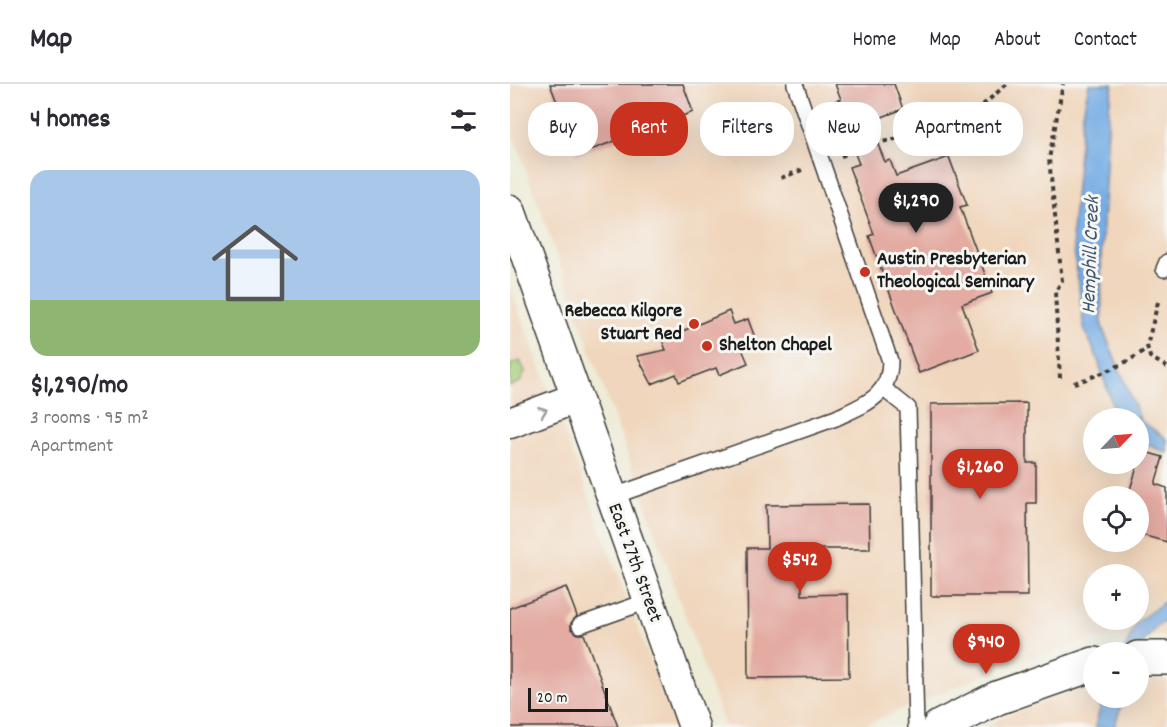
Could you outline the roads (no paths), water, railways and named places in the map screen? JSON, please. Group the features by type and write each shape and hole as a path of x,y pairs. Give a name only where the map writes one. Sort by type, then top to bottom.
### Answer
{"street":[{"name":"East 27th Street","path":"510,210 694,727"},
{"path":"510,423 576,398"},
{"path":"1149,658 1167,658"},
{"path":"939,727 997,698 1083,668"}],"lane":[{"path":"611,497 836,418 865,404 884,389 890,375 890,361 795,84"},
{"path":"884,389 908,408 916,727"},
{"path":"580,625 648,601"}],"water":[{"name":"Hemphill Creek","path":"1089,84 1113,84 1109,107 1101,260 1102,327 1136,408 1114,408 1097,357 1084,328 1072,233 1082,118"},
{"path":"1149,427 1167,439 1167,453 1149,445"},
{"path":"1167,600 1167,621 1158,625 1143,642 1128,642 1133,630 1149,630 1149,613"},
{"path":"1100,708 1121,708 1114,727 1095,727"}],"place":[{"name":"Austin Presbyterian Theological Seminary","path":"865,272"},
{"name":"Rebecca Kilgore Stuart Red","path":"694,324"},
{"name":"Shelton Chapel","path":"707,346"}]}
